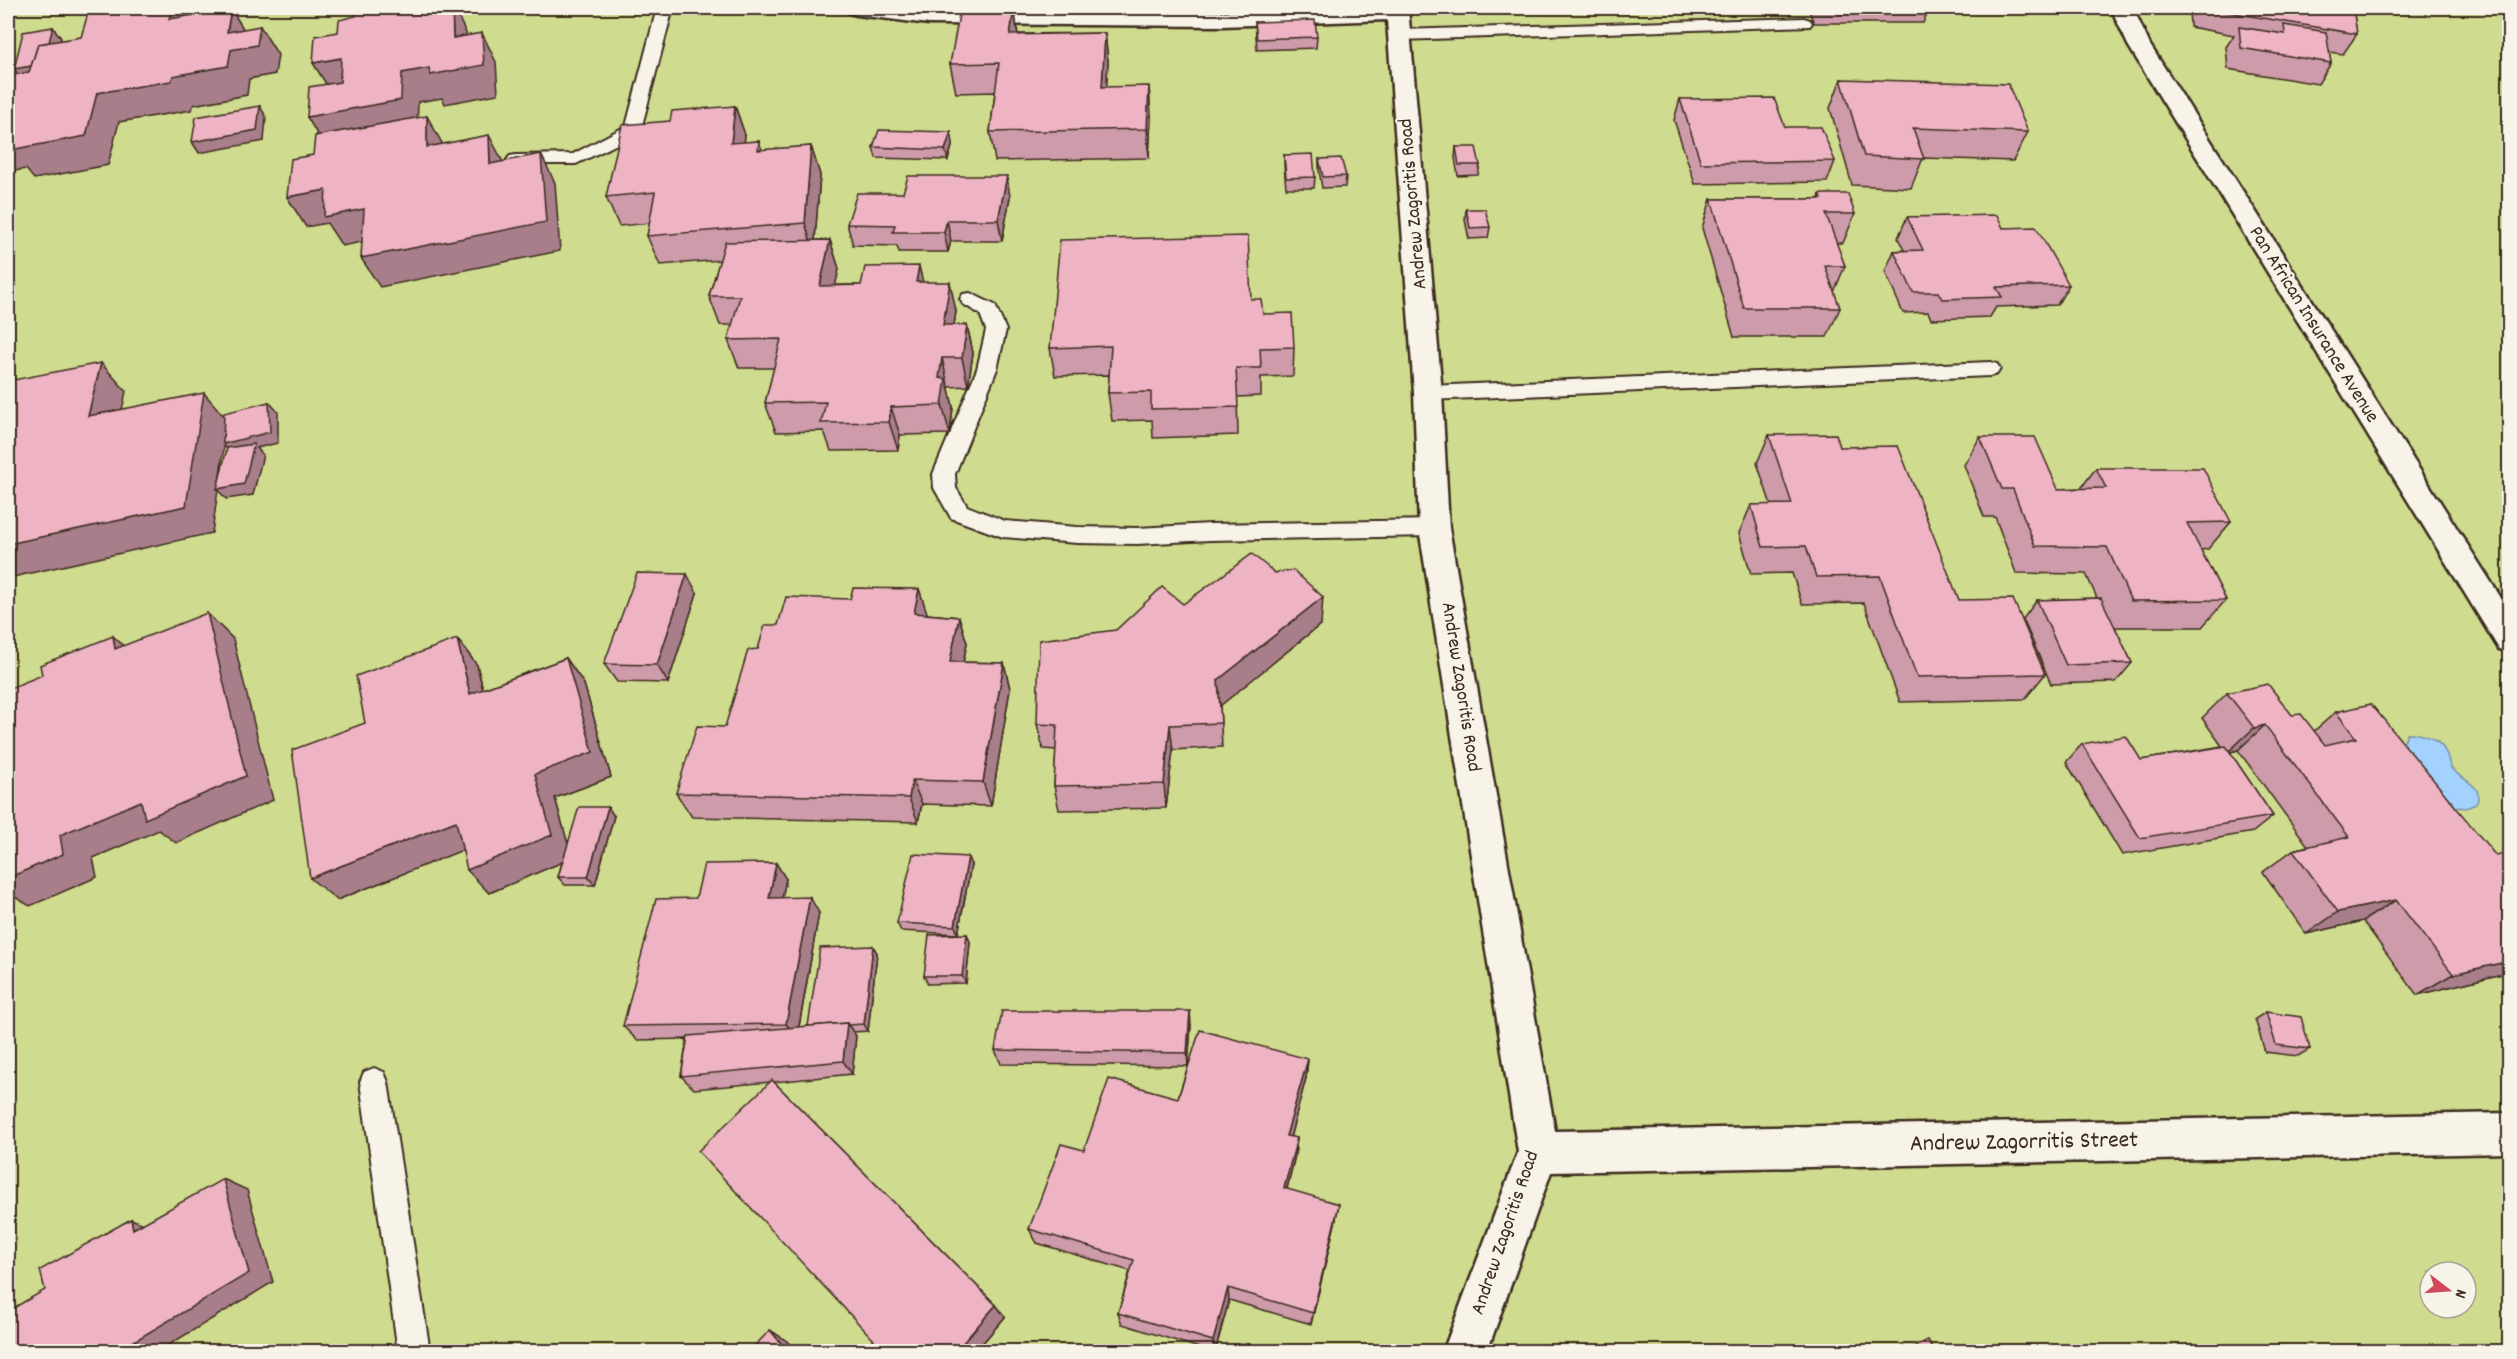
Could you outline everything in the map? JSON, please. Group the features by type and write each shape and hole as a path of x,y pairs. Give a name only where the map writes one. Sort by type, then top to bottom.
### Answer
{"street":[{"path":"857,8 929,18 1398,18"},
{"name":"Pan African Insurance Avenue","path":"2122,8 2139,45 2510,640"},
{"name":"Andrew Zagoritis Road","path":"1398,18 1428,393 1434,528 1538,1152 1465,1352"},
{"name":"Andrew Zagorritis Street","path":"1538,1152 2510,1133"}],"lane":[{"path":"516,160 576,159 634,129 665,8"},
{"path":"1398,18 1804,23"},
{"path":"970,299 988,310 996,330 987,369 944,474 945,488 959,512 1003,529 1077,535 1137,536 1210,532 1434,528"},
{"path":"1428,393 1990,369"},
{"path":"374,1082 414,1352"}],"green space":[{"path":"8,8 2509,8 2509,1351 8,1351"}],"water":[{"path":"2407,733 2425,736 2436,741 2444,749 2452,769 2478,792 2476,804 2466,808 2456,807 2403,745"}],"building":[{"path":"172,8 169,19 231,9 227,32 260,26 257,45 231,50 228,66 173,76 171,81 97,93 86,136 10,150 13,138 8,139 8,76 29,72 38,44 81,37 89,10"},
{"path":"356,8 452,8 453,38 482,33 484,65 430,75 429,68 402,73 401,100 307,117 309,87 340,82 341,58 313,63 315,36 338,32 339,20 356,16"},
{"path":"1014,8 1010,35 1105,33 1102,87 1149,86 1147,129 990,132 999,63 950,64 960,9"},
{"path":"2204,8 2353,8 2357,34"},
{"path":"1315,20 1317,37 1257,39 1255,22"},
{"path":"2284,25 2326,32 2331,63 2241,48 2239,27 2285,34"},
{"path":"53,27 49,42 38,44 31,66 14,69 23,32"},
{"path":"1841,79 2008,84 2028,132 1913,128 1924,159 1864,156"},
{"path":"1774,98 1785,127 1821,127 1835,161 1701,163 1680,99"},
{"path":"260,106 257,130 192,142 196,117"},
{"path":"735,106 731,143 759,141 758,150 811,146 805,223 647,236 655,192 606,197 622,125 670,121 672,111"},
{"path":"427,116 427,147 489,135 490,164 541,154 546,222 361,258 364,209 324,217 326,190 287,197 291,159 313,155 315,136"},
{"path":"879,130 951,132 945,150 873,147"},
{"path":"1456,147 1476,147 1480,165 1459,165"},
{"path":"1313,154 1315,177 1286,178 1284,155"},
{"path":"1341,158 1346,176 1323,177 1319,159"},
{"path":"908,176 1007,176 998,220 947,220 944,232 893,232 895,225 847,224 857,193 903,193"},
{"path":"1820,194 1848,194 1855,214 1826,214 1845,266 1825,266 1840,308 1744,308 1711,199 1822,199"},
{"path":"1466,209 1485,209 1490,227 1470,228"},
{"path":"1997,215 2003,228 2036,227 2069,285 1996,287 2002,297 1942,299 1938,292 1913,292 1894,251 1923,250 1907,217"},
{"path":"1248,236 1251,299 1261,299 1263,314 1292,313 1294,347 1260,348 1261,368 1236,368 1238,407 1151,409 1151,392 1108,393 1111,346 1050,348 1060,240"},
{"path":"830,240 820,286 861,285 865,267 919,266 916,282 950,282 943,325 967,325 962,358 942,358 939,378 946,379 942,405 891,407 889,422 821,423 826,402 765,403 781,339 728,340 740,296 709,296 725,242"},
{"path":"101,363 88,416 204,393 186,506 8,544 8,381"},
{"path":"269,402 270,432 223,444 224,413"},
{"path":"1836,434 1840,447 1898,446 1959,600 2013,599 2045,674 1917,677 1880,576 1816,577 1806,546 1763,547 1751,505 1792,504 1769,435"},
{"path":"1980,437 2035,437 2058,489 2106,488 2096,468 2203,468 2231,522 2187,523 2226,600 2131,601 2107,547 2035,546 2013,489 2002,489"},
{"path":"254,444 244,484 217,489 227,448"},
{"path":"1252,554 1275,573 1293,570 1323,597 1218,680 1221,723 1170,725 1164,784 1054,786 1057,725 1037,724 1039,640 1116,630 1162,587 1183,604"},
{"path":"637,573 687,574 657,665 604,664"},
{"path":"853,588 919,589 914,613 959,617 950,662 1004,663 983,782 912,780 909,798 676,793 697,726 725,727 748,650 758,649 765,625 778,625 786,597 850,599"},
{"path":"2101,598 2132,663 2066,665 2037,600"},
{"path":"207,613 246,776 145,819 141,801 60,835 63,854 8,878 8,689 42,675 40,665 113,636 115,649"},
{"path":"457,639 470,694 566,658 593,752 535,774 552,835 467,870 456,821 310,878 292,750 365,723 356,676"},
{"path":"2268,684 2292,715 2301,714 2325,745 2356,738 2336,712 2371,704 2496,856 2510,853 2510,961 2453,974 2396,900 2338,912 2293,850 2349,837 2265,725 2254,728 2227,693"},
{"path":"2126,736 2141,760 2226,746 2273,816 2140,838 2082,744"},
{"path":"579,807 608,807 588,877 558,877"},
{"path":"913,854 968,857 955,926 897,923"},
{"path":"776,863 769,898 810,897 786,1024 623,1026 656,899 696,898 704,864"},
{"path":"967,934 962,976 924,976 929,935"},
{"path":"873,946 864,1024 808,1026 820,948"},
{"path":"1002,1011 1190,1011 1187,1053 995,1050"},
{"path":"2266,1012 2301,1017 2310,1049 2276,1045"},
{"path":"847,1023 843,1061 681,1076 688,1036"},
{"path":"1200,1030 1308,1059 1286,1136 1297,1138 1284,1188 1339,1204 1313,1313 1228,1288 1213,1341 1118,1313 1134,1260 1029,1229 1061,1144 1084,1150 1109,1079 1178,1098"},
{"path":"772,1080 996,1305 955,1352 885,1352 698,1151"},
{"path":"223,1179 249,1273 116,1352 8,1352 8,1311 45,1290 40,1270 131,1219 133,1229"},
{"path":"770,1330 788,1352 749,1352"},
{"path":"1928,1340 1935,1352 1905,1352"}]}
